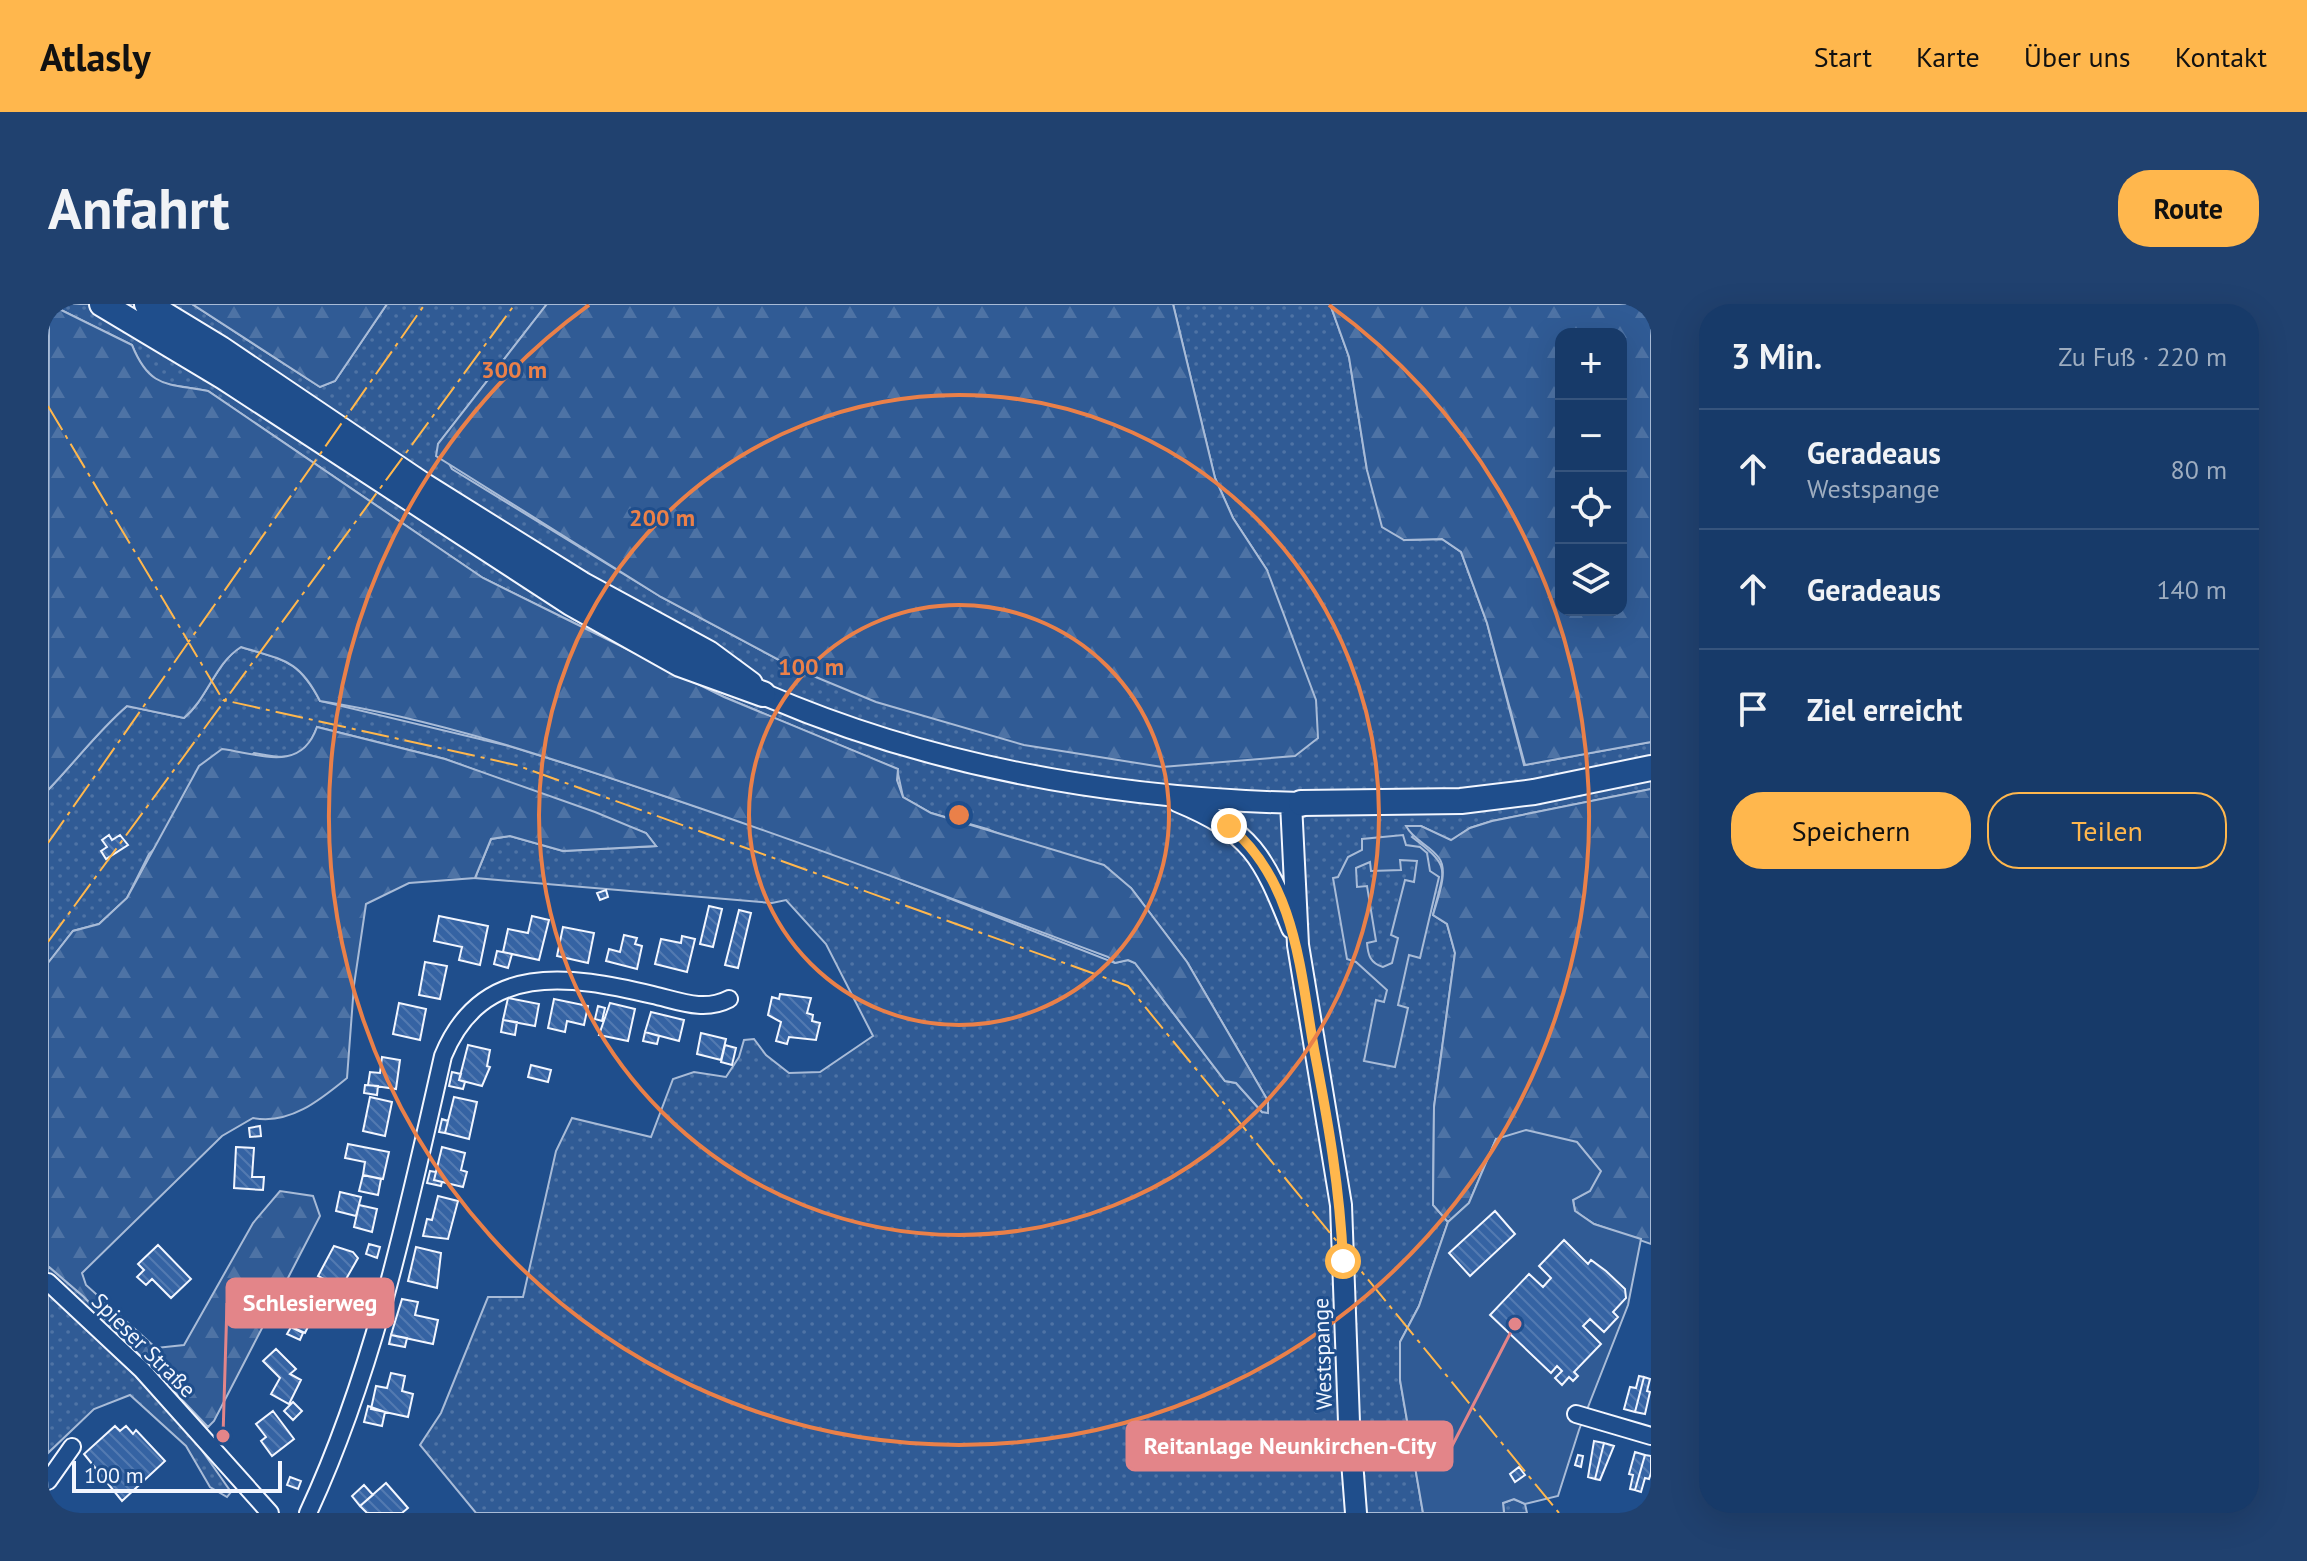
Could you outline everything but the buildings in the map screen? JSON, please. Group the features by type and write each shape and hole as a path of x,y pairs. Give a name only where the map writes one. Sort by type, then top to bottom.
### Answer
{"highway":[{"path":"102,304 224,377 571,603 680,664 763,694"},
{"path":"147,304 221,349 424,486 581,584 708,653 763,694"},
{"path":"1296,803 1461,801 1534,792 1651,768"}],"main road":[{"path":"763,694 853,730 966,763 1047,781 1163,794 1296,803 1298,945"},
{"path":"1163,794 1217,818 1253,849 1271,877 1298,945"},
{"name":"Westspange","path":"1298,945 1341,1205 1349,1422 1356,1513"}],"street":[{"path":"308,1513 349,1406 391,1273 443,1056 452,1033 470,1010 487,996 546,981 626,989 706,1007 729,999"},
{"name":"Spieser Straße","path":"48,1282 142,1370 270,1513"},
{"path":"1576,1414 1651,1436"},
{"path":"48,1481 72,1447"}],"green space":[{"path":"49,304 192,304 320,387 335,381 387,304 547,304 438,444 452,469 661,597 794,668 1267,570 1233,518 1215,478 1173,304 1330,304 1349,357 1367,470 1404,540 1442,539 1461,552 1487,623 1524,765 1651,742 1651,789 1492,821 1470,828 1451,841 1421,826 1412,837 1440,863 1442,878 1433,915 1447,924 1455,953 1434,1107 1433,1205 1448,1222 1419,1306 1400,1342 1400,1380 1423,1513 476,1513 420,1445 441,1413 488,1297 523,1297 556,1151 572,1118 651,1137 673,1079 694,1072 726,1077 739,1057 744,1040 754,1039 766,1055 789,1073 820,1072 873,1036 826,944 786,900 772,903 475,878 491,839 510,836 563,851 656,846 646,833 445,759 317,727 306,747 293,755 285,757 254,753 149,854 127,898 99,924 73,931 48,963 48,790 127,706 184,718 224,662 241,647 268,655 296,669 320,701 509,746 602,775 823,849 1115,963 1128,960 1135,963 1225,1081 1236,1083 1262,1112 1268,1101 1187,962 1131,888 987,829 931,813 903,797 897,769 724,697 483,578 208,391 161,382 145,370 132,345"},
{"path":"49,304 132,345 146,370 161,382 208,391 483,578 724,697 898,769 897,780 903,797 931,813 1104,865 1131,888 1187,962 1268,1101 1268,1113 1262,1112 1236,1083 1225,1081 1135,963 1128,960 1115,963 1108,957 884,874 575,766 406,718 320,701 297,669 279,659 241,647 224,662 184,718 127,706 48,790"},
{"path":"192,304 387,304 335,381 320,387"},
{"path":"547,304 1173,304 1215,478 1233,518 1267,570 1316,700 1318,738 1295,756 1162,767 1024,745 876,702 794,668 661,597 436,456 438,444"},
{"path":"1330,304 1651,304 1651,742 1525,765 1487,623 1461,552 1442,539 1404,540 1382,527 1367,470 1349,357"},
{"path":"317,727 445,759 646,833 656,846 563,851 510,836 491,839 475,878 409,883 366,904 354,985 347,1078 304,1109 280,1118 253,1118 222,1136 82,1273 86,1285 156,1348 184,1345 253,1223 280,1191 313,1196 320,1216 214,1421 208,1427 84,1297 48,1266 48,963 73,931 99,924 127,898 199,766 222,749 265,756 290,755 301,751"},
{"path":"1651,789 1651,1244 1594,1224 1575,1211 1573,1200 1589,1191 1496,1139 1469,1203 1448,1222 1433,1205 1434,1107 1455,953 1447,924 1433,915 1441,886 1442,864 1406,826 1421,826 1451,840 1470,828 1492,821"},
{"path":"48,1266 84,1297 208,1427 194,1439 231,1492 227,1497 210,1487 186,1446 130,1395 94,1409 48,1453"},
{"path":"1514,1499 1525,1504 1527,1513 1504,1513 1503,1503"}],"shaded area":[{"path":"1403,835 1406,845 1420,847 1427,853 1430,871 1439,877 1420,958 1409,955 1398,1005 1408,1008 1395,1067 1364,1061 1376,1000 1384,1002 1387,990 1356,962 1347,959 1333,878 1338,877 1348,857 1362,850 1362,839","holes":["1400,860 1417,861 1414,882 1405,880 1391,935 1398,938 1392,963 1383,967 1372,961 1368,951 1367,943 1376,941 1367,886 1357,887 1356,868 1370,862 1371,871 1401,870"]},
{"path":"1526,1130 1577,1142 1601,1171 1590,1191 1573,1200 1575,1211 1594,1224 1641,1239 1628,1305 1579,1430 1558,1496 1525,1504 1514,1499 1503,1503 1504,1513 1423,1513 1400,1380 1400,1342 1419,1306 1448,1222 1469,1203 1496,1139"}],"power":[{"path":"48,843 425,304"},
{"path":"48,942 515,304"},
{"path":"48,406 223,700 516,765 1128,986 1559,1513"}],"place":[{"name":"Reitanlage Neunkirchen-City","path":"1515,1324"},
{"name":"Schlesierweg","path":"223,1436"}],"route":[{"path":"1229,826 1263,862 1298,945 1333,1140 1341,1205 1343,1261"}]}
